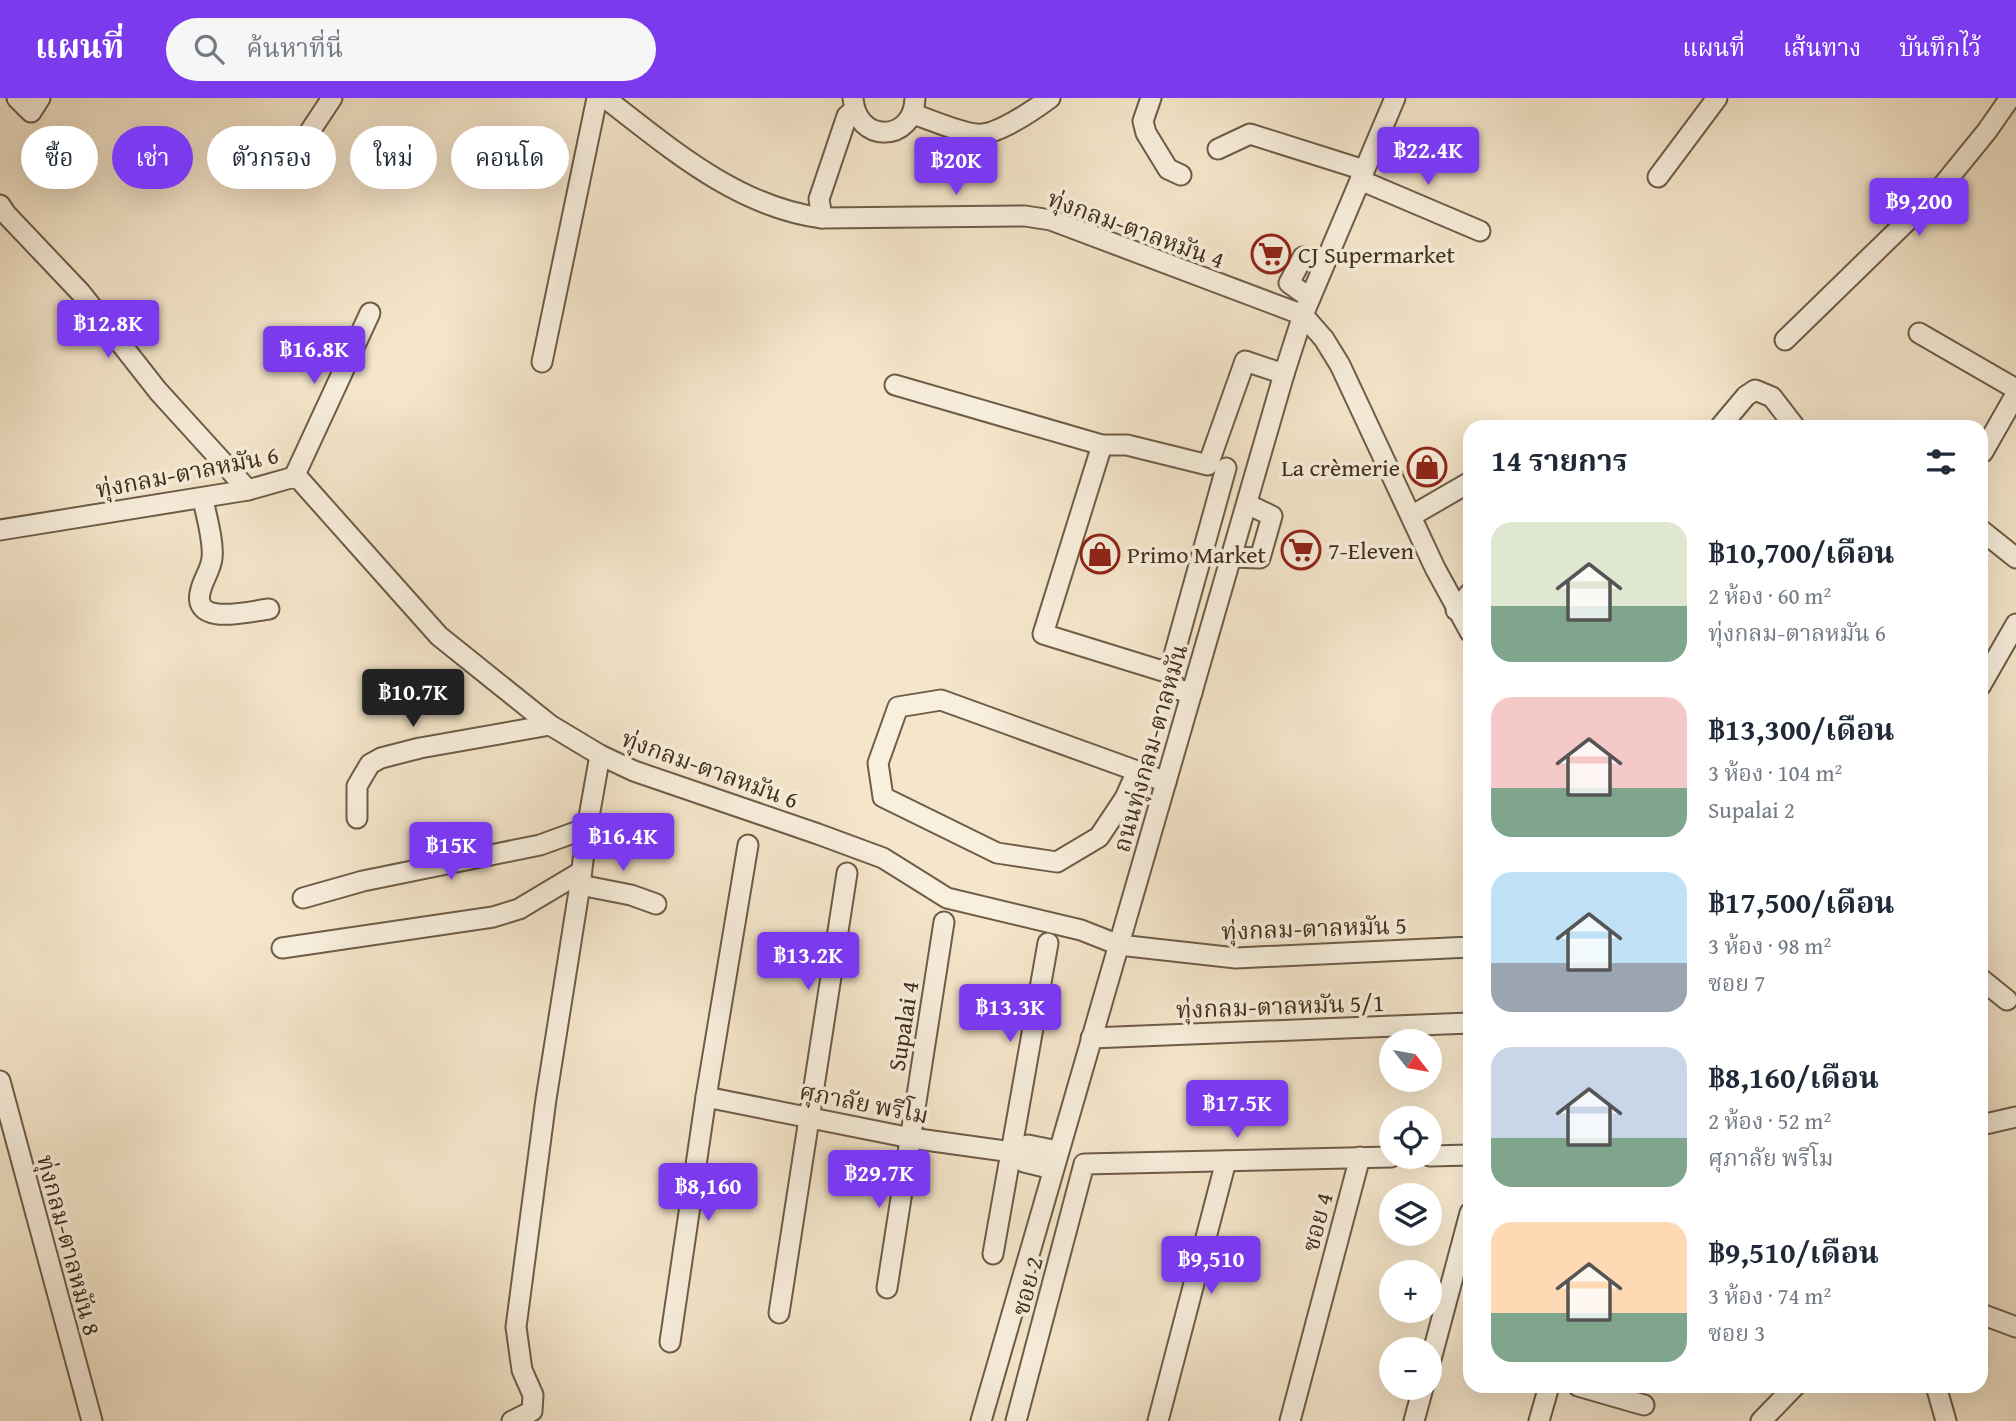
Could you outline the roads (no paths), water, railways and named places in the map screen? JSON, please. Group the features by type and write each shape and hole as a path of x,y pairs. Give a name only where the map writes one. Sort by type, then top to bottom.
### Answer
{"street":[{"path":"17,98 31,112 40,98"},
{"path":"314,126 332,98"},
{"path":"542,362 597,98"},
{"name":"ทุ่งกลม-ตาลหมัน 4","path":"605,98 689,163 749,196 800,215 822,218 1025,216 1051,220 1307,306"},
{"path":"854,104 860,122 870,130 883,133 896,130 906,123 914,106 978,135 1028,113 1050,98"},
{"path":"1151,98 1143,121 1146,133 1168,169 1181,175"},
{"name":"ถนนทุ่งกลม-ตาลหมัน","path":"981,1421 1284,374 1307,306 1395,98"},
{"path":"1658,177 1717,98"},
{"path":"1786,340 1939,190 2010,98"},
{"path":"822,218 819,199 847,116 854,104"},
{"path":"1218,149 1250,134 1362,175 1480,231"},
{"path":"0,205 81,293 158,391 248,490"},
{"path":"1307,306 1340,365 1463,621"},
{"path":"294,477 370,313"},
{"path":"1919,333 2016,392 1988,443"},
{"path":"1192,693 1176,689 1169,673 1193,584 1217,466 1245,361 1284,374"},
{"path":"895,385 1102,444 1127,445 1255,475"},
{"path":"1726,420 1746,396 1755,390 1772,397 1790,420"},
{"path":"1102,444 1043,634 1169,673"},
{"name":"ทุ่งกลม-ตาลหมัน 6","path":"0,530 203,499 294,477 300,480 439,636 550,725 600,755 634,771 883,858 947,898 1082,930 1119,945"},
{"path":"1413,515 1463,486"},
{"path":"203,499 213,556 200,590 202,605 219,615 269,609"},
{"path":"1231,556 1260,558 1272,516 1247,504"},
{"path":"1988,536 2016,558"},
{"path":"1193,584 1222,590"},
{"path":"1456,610 1463,602"},
{"path":"1988,673 2016,624"},
{"path":"1137,771 1125,798 1099,837 1057,862 997,853 883,797 878,763 898,707 941,700 1137,771 1166,782"},
{"path":"358,818 357,786 370,764 381,758 420,748 550,725"},
{"path":"512,1421 532,1411 533,1395 522,1370 516,1327 546,1099 600,755"},
{"path":"303,898 363,881 540,845 587,828"},
{"path":"670,1342 706,1097 748,845"},
{"path":"779,1313 847,873"},
{"path":"282,948 493,917 519,909 581,878 656,904"},
{"name":"Supalai 4","path":"887,1288 944,922"},
{"path":"993,1254 1048,943"},
{"name":"ทุ่งกลม-ตาลหมัน 5","path":"1119,945 1236,958 1463,947"},
{"path":"1988,985 2007,1000"},
{"name":"ทุ่งกลม-ตาลหมัน 5/1","path":"1091,1038 1463,1023"},
{"name":"ทุ่งกลม-ตาลหมัน 8","path":"0,1081 92,1421"},
{"name":"ศุภาลัย พรีโม","path":"706,1097 911,1139 1012,1152 1024,1162 1055,1160"},
{"path":"1988,1123 2016,1117"},
{"path":"1442,1156 1463,1155"},
{"name":"ซอย 4","path":"1290,1421 1360,1157"},
{"path":"1158,1421 1226,1161 1379,1157"},
{"name":"ซอย 2","path":"1016,1421 1084,1164 1226,1161"},
{"path":"1437,1337 1463,1239"},
{"path":"1988,1317 2016,1327"},
{"path":"1539,1421 1547,1393"},
{"path":"1602,1393 1644,1405"},
{"path":"1761,1421 1788,1393"},
{"path":"1938,1393 1946,1421"},
{"path":"1414,1421 1420,1400"}],"place":[{"name":"CJ Supermarket","path":"1271,254"},
{"name":"La crèmerie","path":"1427,467"},
{"name":"7-Eleven","path":"1301,550"},
{"name":"Primo Market","path":"1100,554"}]}
